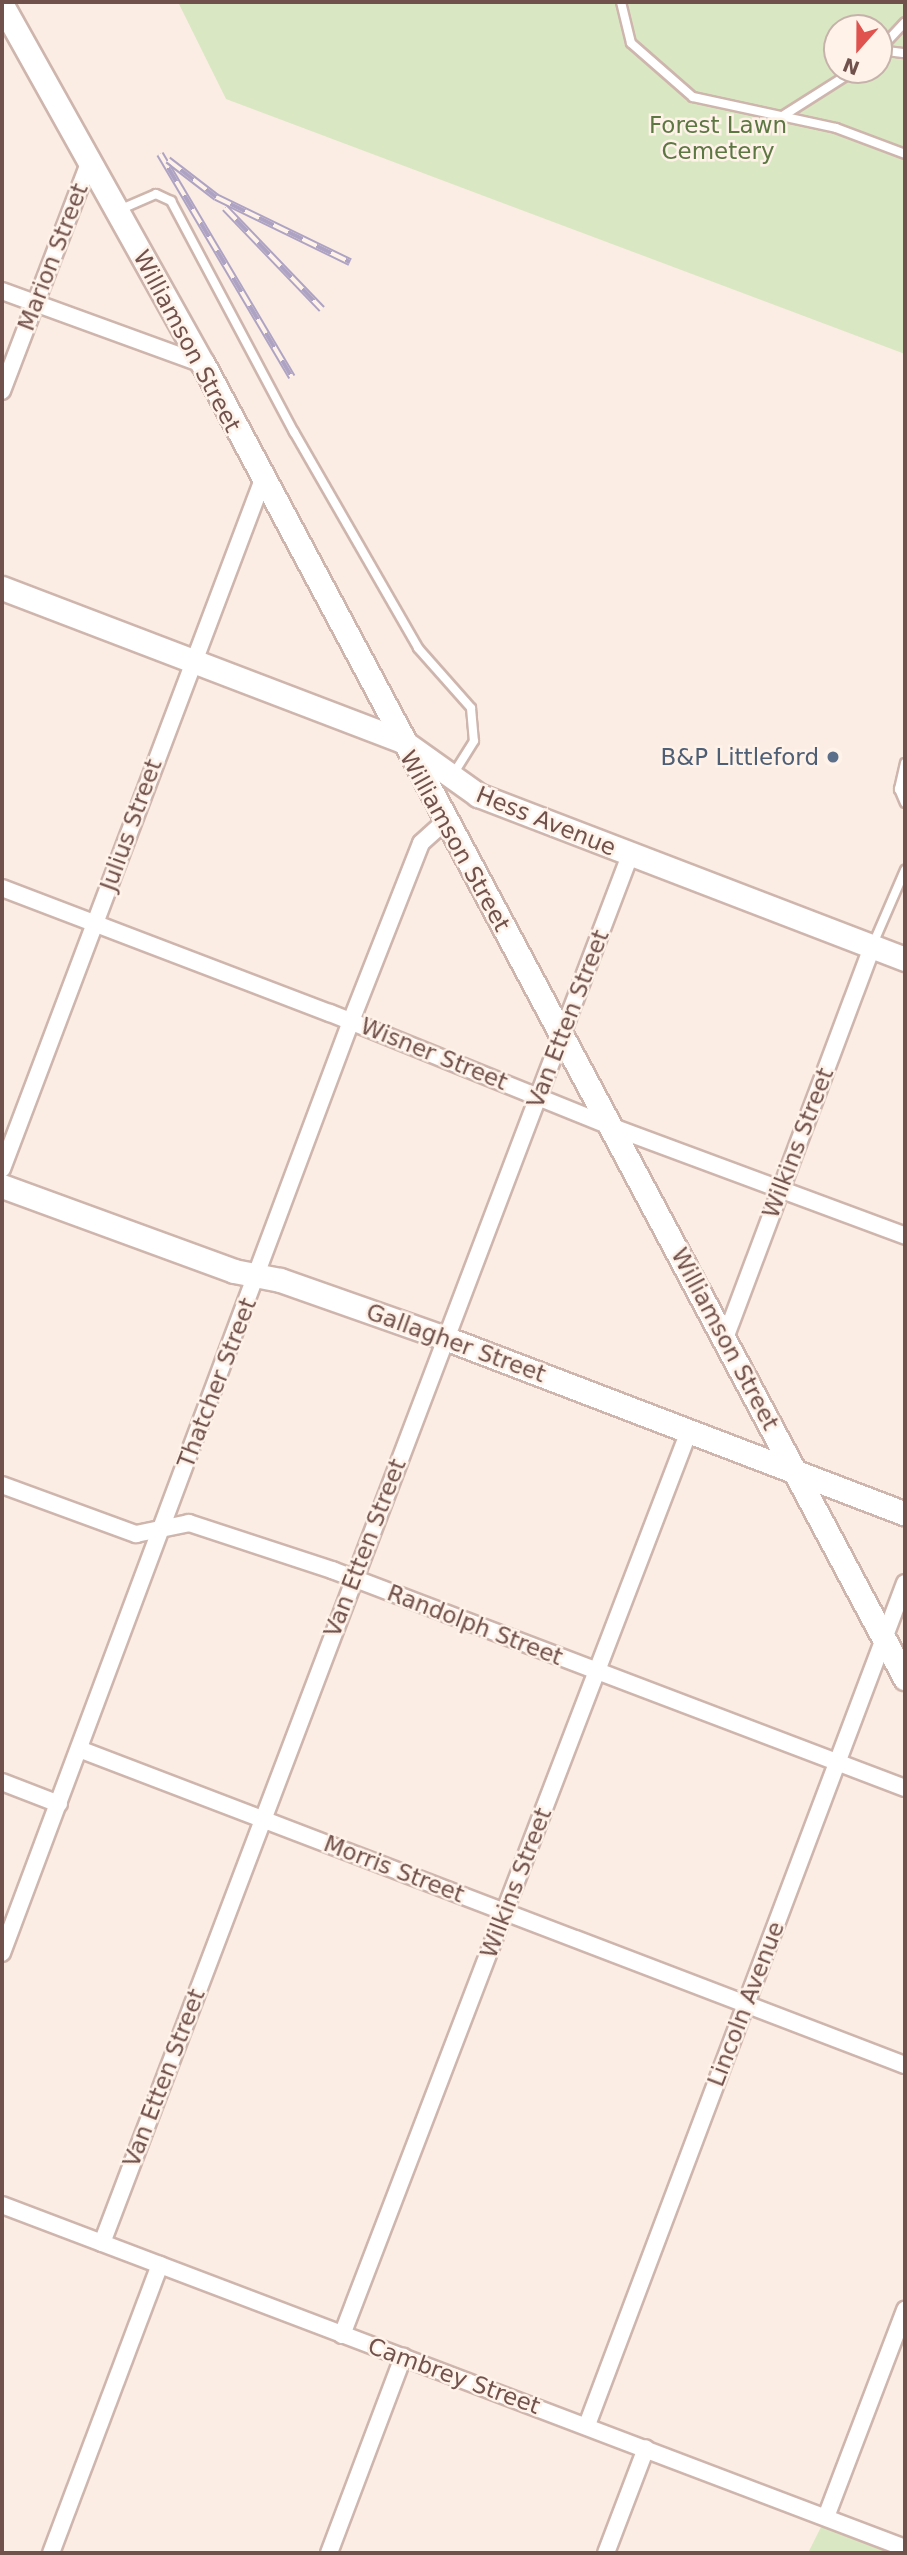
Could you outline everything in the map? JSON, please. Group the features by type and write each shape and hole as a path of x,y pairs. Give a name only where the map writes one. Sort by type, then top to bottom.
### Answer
{"street":[{"name":"Williamson Street","path":"2,5 203,364 262,482 905,1678"},
{"name":"Marion Street","path":"2,391 89,163"},
{"path":"2,291 203,364"},
{"name":"Julius Street","path":"2,1169 192,660 262,482"},
{"name":"Hess Avenue","path":"2,588 401,740 451,779 478,795 905,959"},
{"name":"Thatcher Street","path":"2,1953 351,1021 421,843 444,821"},
{"name":"Van Etten Street","path":"102,2243 630,855"},
{"name":"Wisner Street","path":"2,888 351,1021 610,1126 905,1236"},
{"name":"Wilkins Street","path":"724,1340 872,947"},
{"name":"Gallagher Street","path":"2,1186 234,1271 258,1274 445,1338 905,1514"},
{"name":"Wilkins Street","path":"342,2334 689,1431"},
{"name":"Randolph Street","path":"2,1485 136,1534 189,1522 354,1578 905,1788"},
{"name":"Lincoln Avenue","path":"587,2424 905,1583"},
{"name":"Morris Street","path":"79,1749 905,2065"},
{"path":"2,1782 59,1804"},
{"name":"Cambrey Street","path":"2,2205 587,2424 905,2548"},
{"path":"51,2553 160,2265"},
{"path":"826,2517 905,2310"},
{"path":"329,2553 403,2357"},
{"path":"606,2553 646,2448"}],"lane":[{"path":"621,2 631,43 693,97 836,128 905,154"},
{"path":"893,35 905,22"},
{"path":"781,117 833,84"},
{"path":"116,211 156,194 171,201 294,432 418,648 471,708 474,741 451,779"},
{"path":"905,764 899,789 905,803"},
{"path":"872,947 905,870"}],"green space":[{"name":"Forest Lawn Cemetery","path":"178,2 905,2 905,354 226,99"},
{"path":"826,2517 905,2553 808,2553"}],"railway":[{"path":"160,154 292,377"},
{"path":"168,160 216,197 350,262"},
{"path":"225,208 322,309"}],"place":[{"name":"B&P Littleford","path":"833,757"}]}
